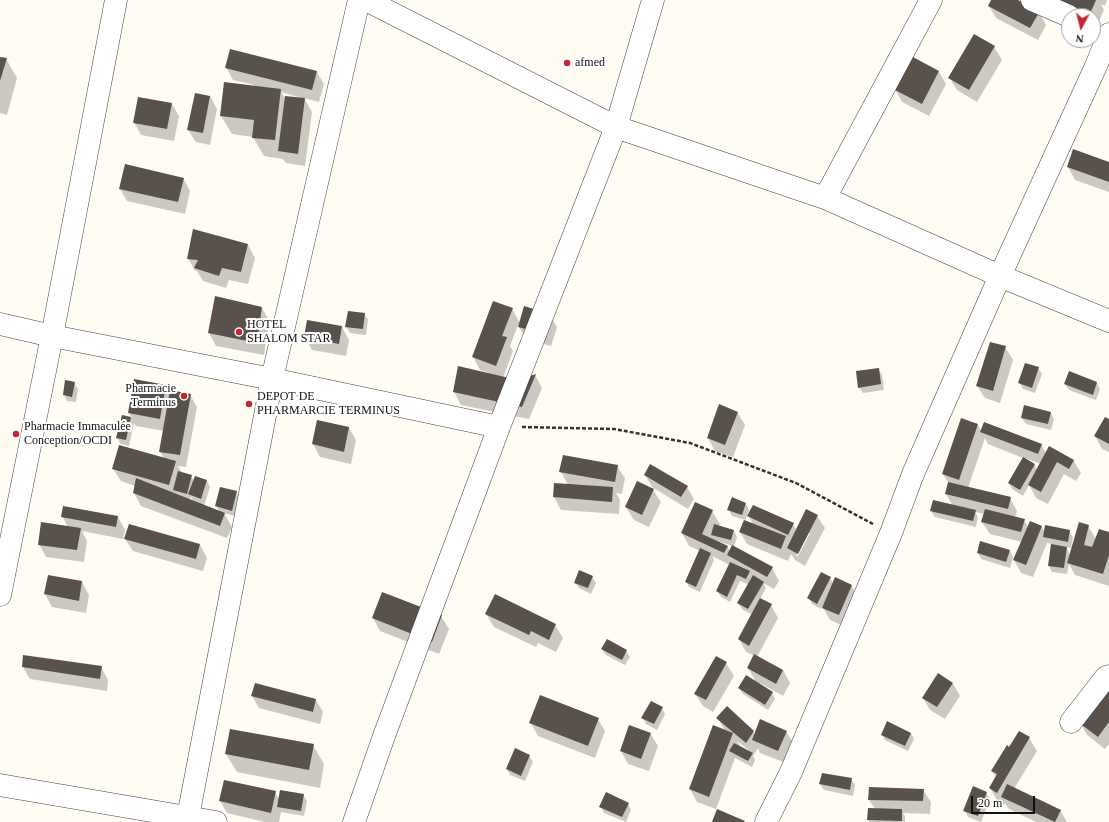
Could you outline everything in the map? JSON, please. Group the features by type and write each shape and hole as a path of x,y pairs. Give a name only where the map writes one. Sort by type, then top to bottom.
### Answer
{"street":[{"path":"0,594 52,336 116,0"},
{"path":"187,820 272,379 359,0"},
{"path":"366,0 616,126 825,198 1000,276 1109,321"},
{"path":"354,822 384,736 499,427 616,126 654,0"},
{"path":"825,198 931,0"},
{"path":"1032,0 1061,13"},
{"path":"766,822 792,772 891,533 913,474 1000,276 1103,69 1109,34"},
{"path":"0,324 52,336 272,379 499,427"},
{"path":"1071,722 1106,677 1109,676"},
{"path":"0,786 187,820 216,822"}],"path":[{"path":"499,427 614,429 690,443 796,483 891,533"}],"building":[{"path":"991,0 1018,0 1040,11 1030,28 988,6"},
{"path":"1056,0 1096,0 1092,8 1064,8"},
{"path":"974,34 995,46 969,90 948,78"},
{"path":"230,49 317,71 312,90 225,68"},
{"path":"911,56 939,71 922,104 893,89"},
{"path":"0,57 7,58 0,81"},
{"path":"224,82 281,89 275,140 252,138 254,120 220,116"},
{"path":"195,93 210,96 203,133 187,130"},
{"path":"285,96 305,98 298,154 278,151"},
{"path":"138,97 172,103 167,129 133,123"},
{"path":"1073,149 1109,162 1109,182 1067,167"},
{"path":"125,164 184,178 178,202 119,189"},
{"path":"193,229 248,244 241,272 222,268 219,276 194,268 198,260 187,259"},
{"path":"215,296 262,307 257,343 208,333"},
{"path":"493,301 513,308 502,336 507,337 496,366 472,357"},
{"path":"524,306 550,314 544,334 518,327"},
{"path":"348,311 365,313 363,329 345,327"},
{"path":"307,320 342,326 339,344 304,337"},
{"path":"990,342 1006,346 993,391 976,386"},
{"path":"1025,363 1039,367 1032,388 1018,383"},
{"path":"458,366 518,380 536,374 522,407 453,392"},
{"path":"879,368 881,384 858,388 856,371"},
{"path":"1069,371 1097,382 1093,395 1064,384"},
{"path":"134,379 166,385 160,419 128,413"},
{"path":"65,380 75,382 72,397 63,395"},
{"path":"170,390 191,394 180,455 159,452"},
{"path":"719,404 738,412 725,445 707,438"},
{"path":"1024,405 1051,412 1048,424 1021,418"},
{"path":"122,415 131,417 126,440 116,438"},
{"path":"1105,417 1109,419 1109,444 1094,436"},
{"path":"961,418 978,424 959,480 942,474"},
{"path":"317,420 349,427 344,452 312,444"},
{"path":"984,422 1042,444 1038,454 980,432"},
{"path":"119,445 176,461 169,485 112,469"},
{"path":"1049,446 1074,460 1069,469 1057,462 1041,492 1028,485"},
{"path":"563,455 618,465 615,482 559,472"},
{"path":"1023,457 1035,464 1020,490 1008,483"},
{"path":"650,464 688,486 681,497 644,475"},
{"path":"178,471 192,475 187,494 173,490"},
{"path":"195,476 207,480 201,499 188,494"},
{"path":"136,478 225,513 220,526 133,493"},
{"path":"637,481 654,489 642,515 625,507"},
{"path":"948,482 1011,497 1008,509 945,494"},
{"path":"554,483 613,487 612,502 553,497"},
{"path":"220,487 237,491 232,511 215,506"},
{"path":"732,497 746,503 742,515 727,510"},
{"path":"933,500 976,510 973,521 930,511"},
{"path":"695,502 713,510 702,534 728,546 724,553 681,533"},
{"path":"753,505 794,523 788,535 747,516"},
{"path":"63,506 118,516 116,527 61,517"},
{"path":"806,509 818,515 798,554 787,548"},
{"path":"985,509 1025,519 1021,532 981,522"},
{"path":"744,520 786,536 781,549 739,532"},
{"path":"1030,521 1042,526 1026,565 1013,560"},
{"path":"41,522 81,528 77,550 38,545"},
{"path":"1079,522 1089,525 1084,545 1092,547 1099,529 1109,532 1109,555 1103,574 1067,563"},
{"path":"129,524 200,544 196,559 124,539"},
{"path":"714,524 734,530 731,540 711,535"},
{"path":"1045,525 1070,530 1068,542 1043,537"},
{"path":"980,541 1010,550 1006,562 977,553"},
{"path":"1051,544 1067,547 1064,568 1048,566"},
{"path":"732,545 773,567 767,577 727,555"},
{"path":"700,548 711,553 696,587 685,582"},
{"path":"730,562 750,571 746,579 737,575 727,597 716,591"},
{"path":"579,570 593,576 588,588 574,583"},
{"path":"821,572 831,577 817,604 807,598"},
{"path":"48,575 82,581 79,601 44,594"},
{"path":"753,575 764,582 748,609 737,603"},
{"path":"835,577 852,585 839,615 822,608"},
{"path":"382,592 442,615 432,642 372,618"},
{"path":"495,594 556,624 549,640 531,631 529,635 485,614"},
{"path":"760,598 772,604 749,646 738,639"},
{"path":"607,639 627,650 622,660 601,649"},
{"path":"754,654 783,670 776,684 747,668"},
{"path":"23,655 102,666 100,679 22,667"},
{"path":"716,656 727,662 706,700 694,694"},
{"path":"938,673 953,683 937,707 922,698"},
{"path":"746,675 773,692 765,705 738,688"},
{"path":"1109,682 1109,722 1098,737 1078,722"},
{"path":"255,683 316,699 313,712 251,696"},
{"path":"540,695 599,718 588,746 529,723"},
{"path":"651,701 663,707 654,724 641,718"},
{"path":"727,706 754,731 746,743 716,718"},
{"path":"760,719 787,731 778,751 752,740"},
{"path":"887,721 911,733 905,746 881,735"},
{"path":"629,725 651,733 641,759 620,751"},
{"path":"713,725 733,733 709,797 689,789"},
{"path":"230,729 314,744 309,770 225,754"},
{"path":"1019,731 1030,737 997,793 989,788 997,774 991,771 1007,745 1009,747"},
{"path":"734,743 753,753 748,761 729,751"},
{"path":"515,748 530,755 521,776 506,769"},
{"path":"822,773 852,778 850,790 819,784"},
{"path":"224,780 276,791 271,813 219,801"},
{"path":"1007,784 1061,810 1055,822 1001,797"},
{"path":"973,786 987,792 978,816 963,811"},
{"path":"869,787 924,789 923,801 868,800"},
{"path":"280,790 304,794 301,811 277,807"},
{"path":"606,792 629,803 622,817 599,807"},
{"path":"868,808 902,809 902,821 867,820"},
{"path":"717,809 745,821 712,822"}],"place":[{"name":"afmed","path":"567,63"},
{"name":"HOTEL SHALOM STAR","path":"239,332"},
{"name":"Pharmacie Terminus","path":"184,396"},
{"name":"DEPOT DE PHARMARCIE TERMINUS","path":"249,404"},
{"name":"Pharmacie Immaculée Conception/OCDI","path":"16,434"}]}
